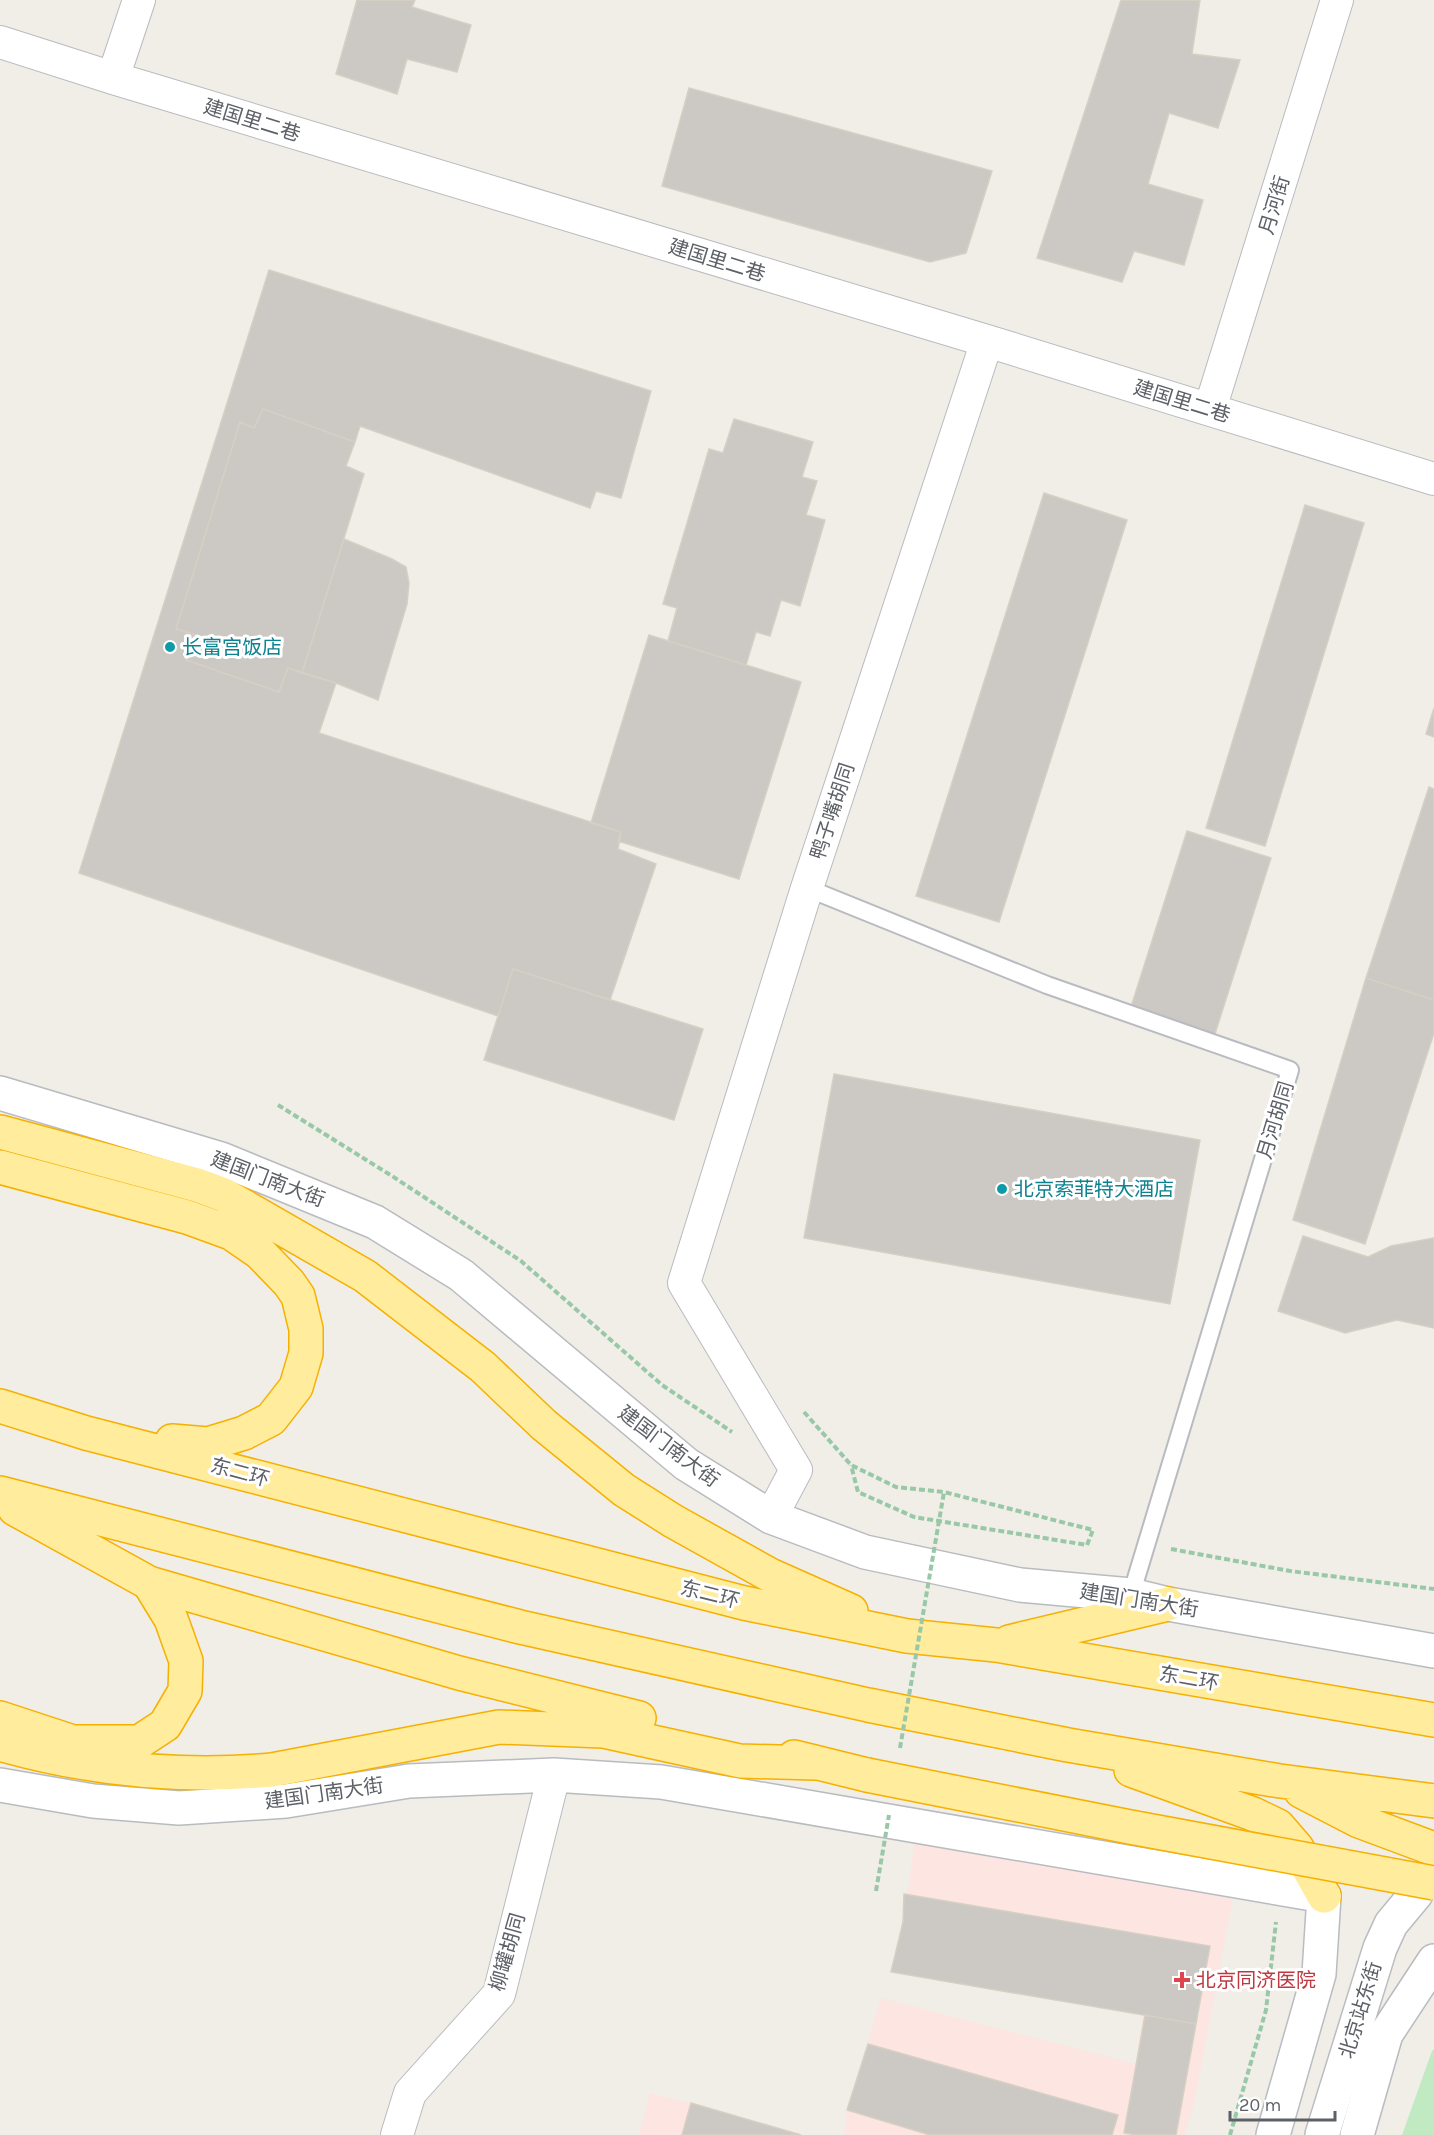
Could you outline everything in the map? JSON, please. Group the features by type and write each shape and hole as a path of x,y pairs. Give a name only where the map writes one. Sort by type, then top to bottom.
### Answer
{"highway":[{"path":"0,1132 224,1194 365,1276 483,1367 544,1425 634,1497 770,1575 907,1636"},
{"path":"0,1167 187,1217 231,1233 260,1253 289,1283 298,1296 306,1329 306,1353 296,1387 271,1419 244,1433 208,1444 86,1432"},
{"name":"东二环","path":"0,1406 86,1432 744,1603 907,1636 996,1646 1434,1720"},
{"path":"0,1492 520,1627 868,1704 1068,1745 1280,1781 1434,1801"},
{"path":"0,1501 149,1583 459,1673 867,1775 1428,1888"},
{"path":"0,1744 139,1742 165,1725 185,1691 186,1661 171,1619 149,1583"},
{"path":"996,1646 1167,1604"},
{"path":"0,1719 72,1762 160,1772 239,1773 272,1770 499,1727 603,1731 740,1761 815,1763"},
{"path":"1068,1745 1253,1814 1278,1826 1297,1848 1324,1896"},
{"path":"1280,1781 1359,1821 1434,1849"}],"street":[{"path":"113,78 139,0"},
{"name":"月河街","path":"1210,409 1338,0"},
{"name":"建国里二巷","path":"0,42 1434,479"},
{"name":"鸭子嘴胡同","path":"771,1517 796,1470 684,1283 807,888 987,341"},
{"name":"建国门南大街","path":"0,1093 221,1159 375,1222 460,1275 686,1464 771,1517 865,1552 1020,1585 1131,1595 1167,1604 1434,1651"},
{"name":"建国门南大街","path":"0,1785 93,1801 179,1808 286,1801 409,1781 554,1775 661,1782 1324,1896"},
{"name":"柳罐胡同","path":"397,2135 410,2093 499,1994 554,1775"},
{"name":"北京站东街","path":"1322,2135 1380,1948 1391,1924 1428,1888"},
{"path":"1273,2135 1319,1974 1324,1896"},
{"name":"北京站东街","path":"1358,2135 1386,2034 1434,1961"}],"lane":[{"name":"月河胡同","path":"807,888 1047,985 1290,1070 1131,1595"}],"path":[{"path":"278,1106 392,1176 521,1261 662,1384 740,1438"},
{"path":"800,1408 851,1465 896,1487 944,1491 1092,1530 1087,1545 914,1517 858,1492 851,1465"},
{"path":"900,1750 944,1491"},
{"path":"1160,1547 1290,1571 1434,1589"},
{"path":"876,1891 890,1809"},
{"path":"1230,2135 1266,2010 1280,1888"}],"shaded area":[{"name":"北京同济医院","path":"916,1835 1222,1886 1232,1902 1194,2104 1184,2135 844,2135 847,2110 881,1998 1136,2064 1149,1963 903,1922"},
{"path":"650,2093 691,2103 801,2135 639,2135"}],"green space":[{"path":"1434,2049 1434,2135 1402,2135 1432,2051"}],"building":[{"path":"357,0 415,0 412,7 471,25 457,72 407,59 397,94 336,74"},
{"path":"1121,0 1200,0 1192,54 1240,60 1218,128 1169,113 1148,184 1203,200 1184,265 1134,251 1122,282 1037,258"},
{"path":"689,88 992,171 966,253 930,262 662,186"},
{"name":"长富宫饭店","path":"269,270 651,391 621,498 596,491 590,508 360,426 355,442 263,409 254,428 240,422 176,629 195,635 186,660 279,692 288,668 336,683 319,733 621,832 618,849 656,864 610,1000 513,969 498,1016 79,873"},
{"path":"263,409 355,442 346,466 364,474 302,673 288,668 279,692 186,660 195,635 176,629 240,422 254,428"},
{"path":"734,419 813,442 802,477 817,481 806,515 825,520 800,606 781,600 770,636 756,632 746,665 668,641 677,608 663,604 709,449 723,453"},
{"path":"1044,493 1127,520 999,922 916,896"},
{"path":"1305,505 1364,523 1265,846 1206,828"},
{"path":"344,539 406,567 409,583 407,604 378,700 336,683 302,673"},
{"path":"649,635 801,682 739,879 618,841 621,832 591,823"},
{"path":"1434,708 1434,737 1426,734"},
{"path":"1429,787 1434,789 1434,1000 1366,978"},
{"path":"1187,831 1271,858 1214,1037 1130,1010"},
{"path":"513,969 703,1029 674,1120 484,1060"},
{"path":"1366,978 1434,1000 1434,1033 1365,1244 1293,1220"},
{"name":"北京索菲特大酒店","path":"834,1074 1200,1140 1170,1304 804,1238"},
{"path":"1303,1236 1368,1257 1391,1246 1434,1238 1434,1328 1397,1320 1345,1333 1278,1311"},
{"path":"904,1894 1210,1946 1196,2024 891,1972 903,1922"},
{"path":"1145,2015 1196,2024 1176,2135 1124,2133"},
{"path":"868,2044 1118,2115 1112,2135 930,2135 847,2110"},
{"path":"691,2103 801,2135 682,2135"}],"place":[{"name":"长富宫饭店","path":"170,647"},
{"name":"北京索菲特大酒店","path":"1002,1189"},
{"name":"北京同济医院","path":"1182,1980"}]}
